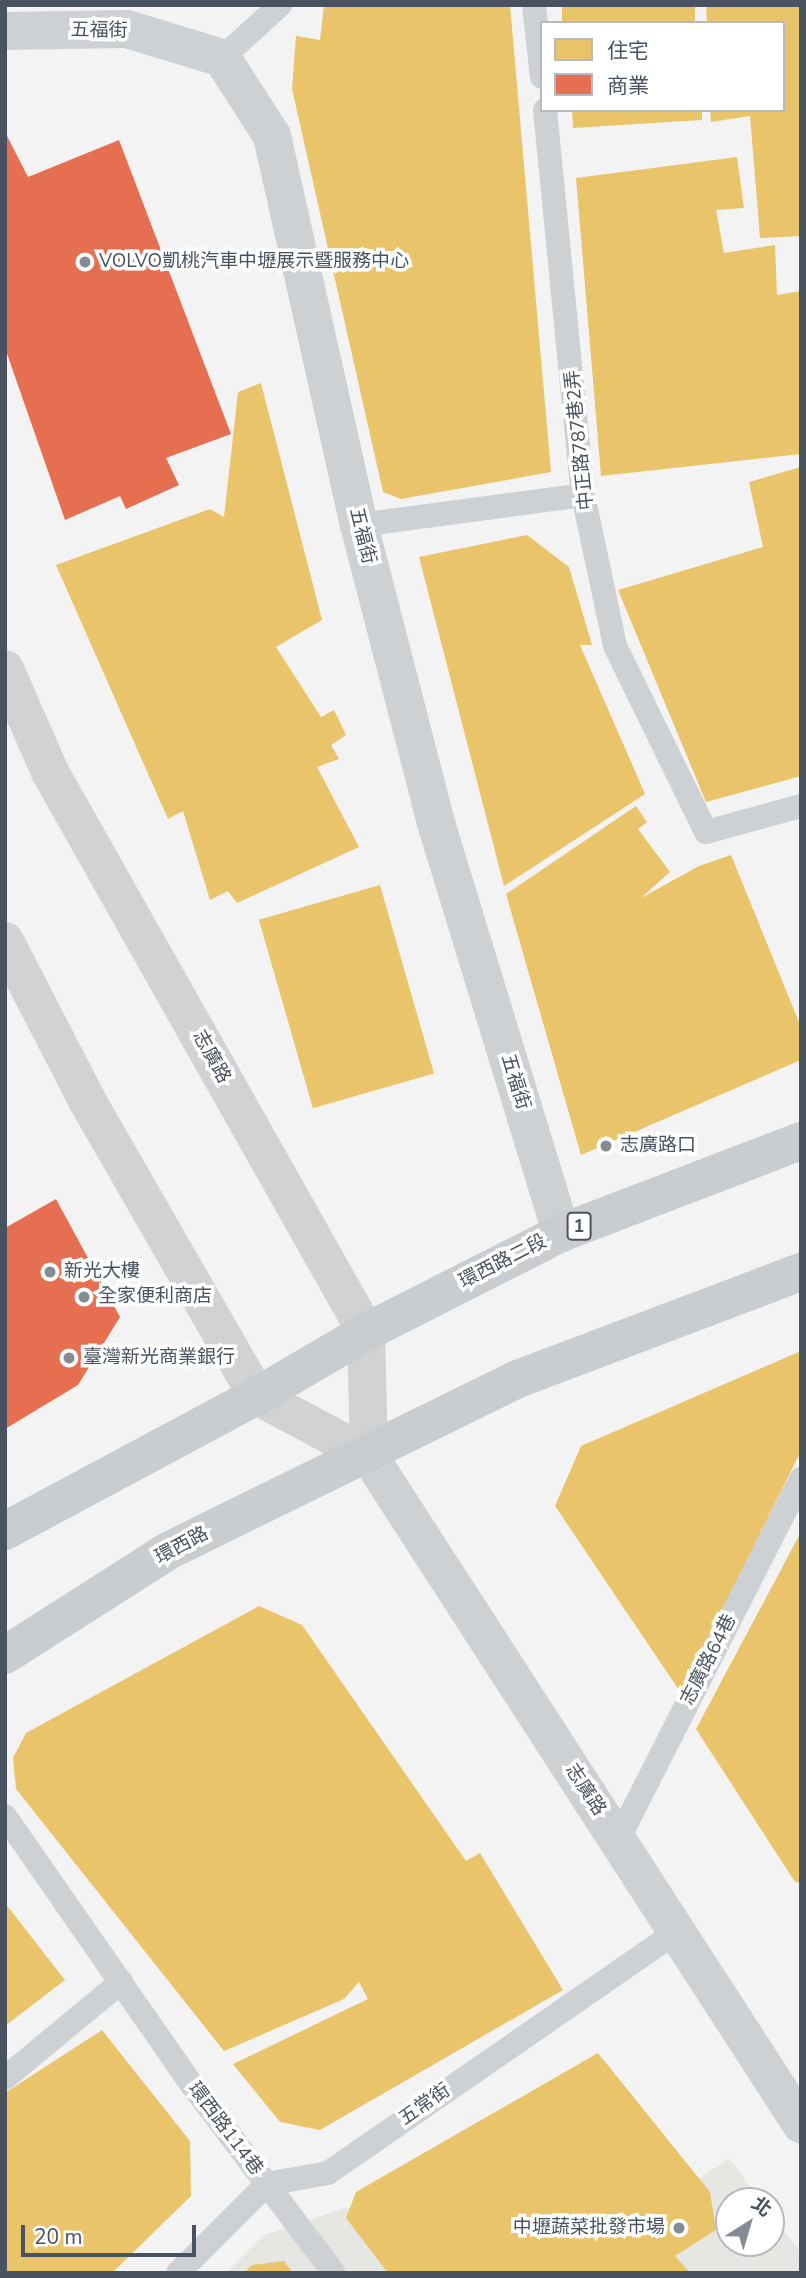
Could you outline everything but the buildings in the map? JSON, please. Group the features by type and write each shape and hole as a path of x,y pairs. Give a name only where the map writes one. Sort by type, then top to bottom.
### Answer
{"main road":[{"name":"志廣路","path":"5,669 50,772 366,1332 369,1455 257,1396"},
{"path":"5,941 87,1100 257,1396"},
{"name":"環西路二段","path":"257,1396 366,1332 561,1233 801,1141"},
{"path":"369,1455 515,1380 801,1272"},
{"name":"1","path":"5,1531 257,1396"},
{"name":"環西路","path":"5,1655 168,1551 369,1455"}],"street":[{"name":"五福街","path":"26,22 127,29 222,58 272,136 359,524 436,823 561,1233"},
{"name":"志廣路","path":"369,1455 801,2124"}],"lane":[{"path":"222,58 280,5"},
{"path":"534,5 540,59"},
{"name":"中正路787巷2弄","path":"545,112 583,495 615,646 706,832 801,806"},
{"path":"359,524 583,495"},
{"name":"志廣路64巷","path":"618,1840 801,1479"},
{"name":"環西路114巷","path":"5,1816 121,1982 334,2273"},
{"name":"五常街","path":"267,2184 328,2173 677,1931"},
{"path":"5,2078 121,1982"},
{"path":"178,2273 267,2184"}],"shaded area":[{"name":"中壢蔬菜批發市場","path":"729,2158 751,2187 715,2187 715,2257 785,2257 785,2232 801,2253 801,2273 566,2273"},
{"path":"349,2207 410,2273 226,2273 264,2235"}],"place":[{"name":"VOLVO凱桃汽車中壢展示暨服務中心","path":"85,262"},
{"name":"志廣路口","path":"606,1146"},
{"name":"新光大樓","path":"50,1272"},
{"name":"全家便利商店","path":"84,1297"},
{"name":"臺灣新光商業銀行","path":"69,1358"},
{"name":"中壢蔬菜批發市場","path":"679,2228"}]}
